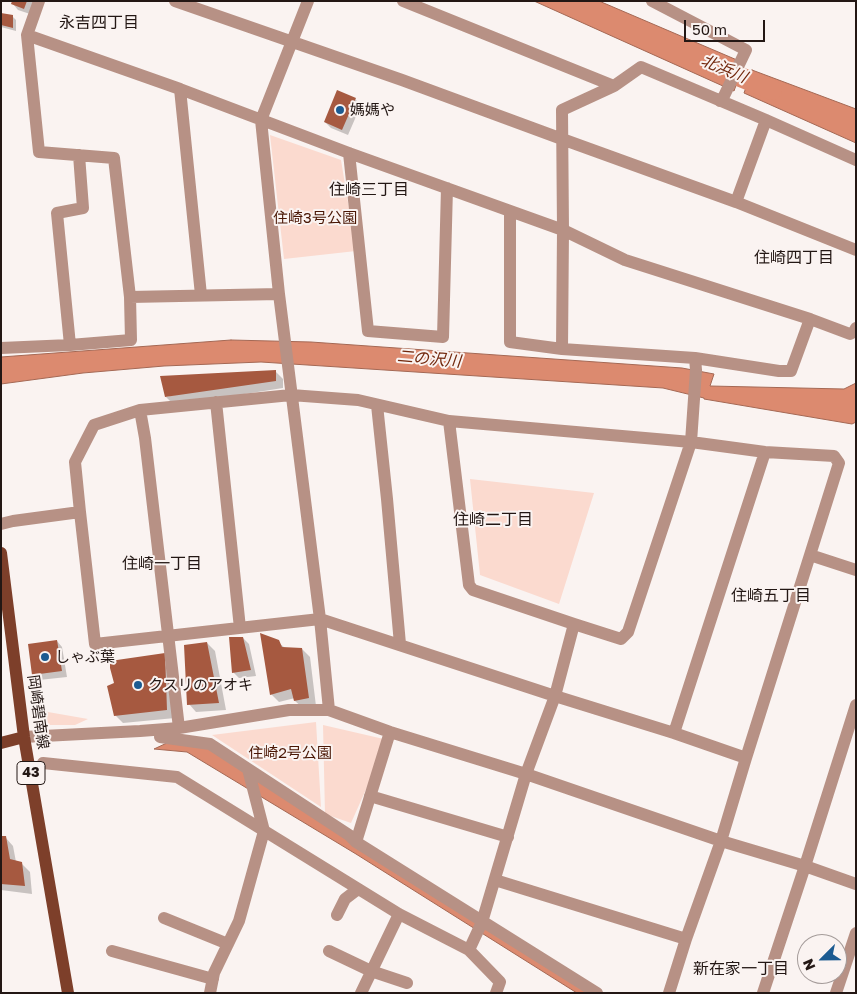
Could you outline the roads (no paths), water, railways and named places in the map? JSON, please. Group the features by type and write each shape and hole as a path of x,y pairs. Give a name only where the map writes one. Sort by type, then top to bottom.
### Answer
{"main road":[{"name":"岡崎碧南線","path":"1,553 24,736 68,993"},
{"path":"1,743 24,736"}],"street":[{"path":"1,348 131,340 130,297 114,158 39,152 27,35 38,1"},
{"path":"175,1 402,80 736,202 856,250"},
{"path":"308,1 261,120 279,294 320,619 329,710"},
{"path":"403,1 614,86"},
{"path":"652,1 746,50 722,98"},
{"path":"27,35 180,89 349,153 563,230 625,260 810,319 850,334 856,328"},
{"path":"562,349 562,110 614,86 641,66 722,98 856,160"},
{"path":"180,89 201,295"},
{"path":"736,202 766,120"},
{"path":"349,153 368,331 443,337 447,188"},
{"path":"70,345 57,213 83,208 79,155"},
{"path":"510,211 510,342 695,364 791,372 810,319"},
{"path":"130,297 279,294"},
{"path":"449,421 469,585 474,590 621,639 628,632 691,442 695,364"},
{"path":"669,993 721,841 839,462 834,456 765,452 691,442 449,421 358,400 291,396 140,410 94,425 75,462 95,644 320,619 746,758"},
{"path":"216,402 240,628"},
{"path":"377,405 400,644"},
{"path":"140,410 179,728"},
{"path":"674,733 765,452"},
{"path":"1,524 80,512"},
{"path":"810,555 856,570"},
{"path":"469,950 482,922 526,774 555,696 574,624"},
{"path":"763,993 856,705"},
{"path":"24,736 179,728 289,710 329,710 390,732 526,774 721,841 805,866 856,884"},
{"path":"356,842 390,732"},
{"path":"160,737 210,744 249,773 349,835 356,842 597,993"},
{"path":"43,763 177,777 399,914 469,950 500,982 496,993"},
{"path":"210,993 214,973 239,920 264,831 249,773"},
{"path":"370,796 508,837"},
{"path":"495,880 686,939"},
{"path":"337,915 345,899 358,889"},
{"path":"361,993 399,914"},
{"path":"164,918 228,944"},
{"path":"836,993 856,933"},
{"path":"112,951 212,979"},
{"path":"329,951 371,971 407,983"}],"water":[{"name":"北浜川","path":"534,1 599,1 744,63 734,91"},
{"name":"北浜川","path":"752,70 856,109 856,143 744,93"},
{"name":"二の沢川","path":"231,340 311,342 682,368 714,374 710,386 844,389 856,383 856,422 852,424 704,399 663,388 261,362 164,366 83,373 1,384 1,357"},
{"path":"167,743 206,747 591,993 577,993 356,854 187,752 154,749"}],"waterway":[{"name":"北浜川","path":"716,67 772,90"}],"place":[{"name":"媽媽や","path":"340,110"},
{"name":"しゃぶ葉","path":"45,657"},
{"name":"クスリのアオキ","path":"138,685"}],"district":[{"name":"永吉四丁目","path":"99,23"},
{"name":"住崎三丁目","path":"369,190"},
{"name":"住崎四丁目","path":"794,258"},
{"name":"住崎二丁目","path":"493,520"},
{"name":"住崎一丁目","path":"162,564"},
{"name":"住崎五丁目","path":"771,596"},
{"name":"新在家一丁目","path":"741,969"}],"park label":[{"name":"住崎3号公園","path":"315,218"},
{"name":"住崎2号公園","path":"290,753"}]}
